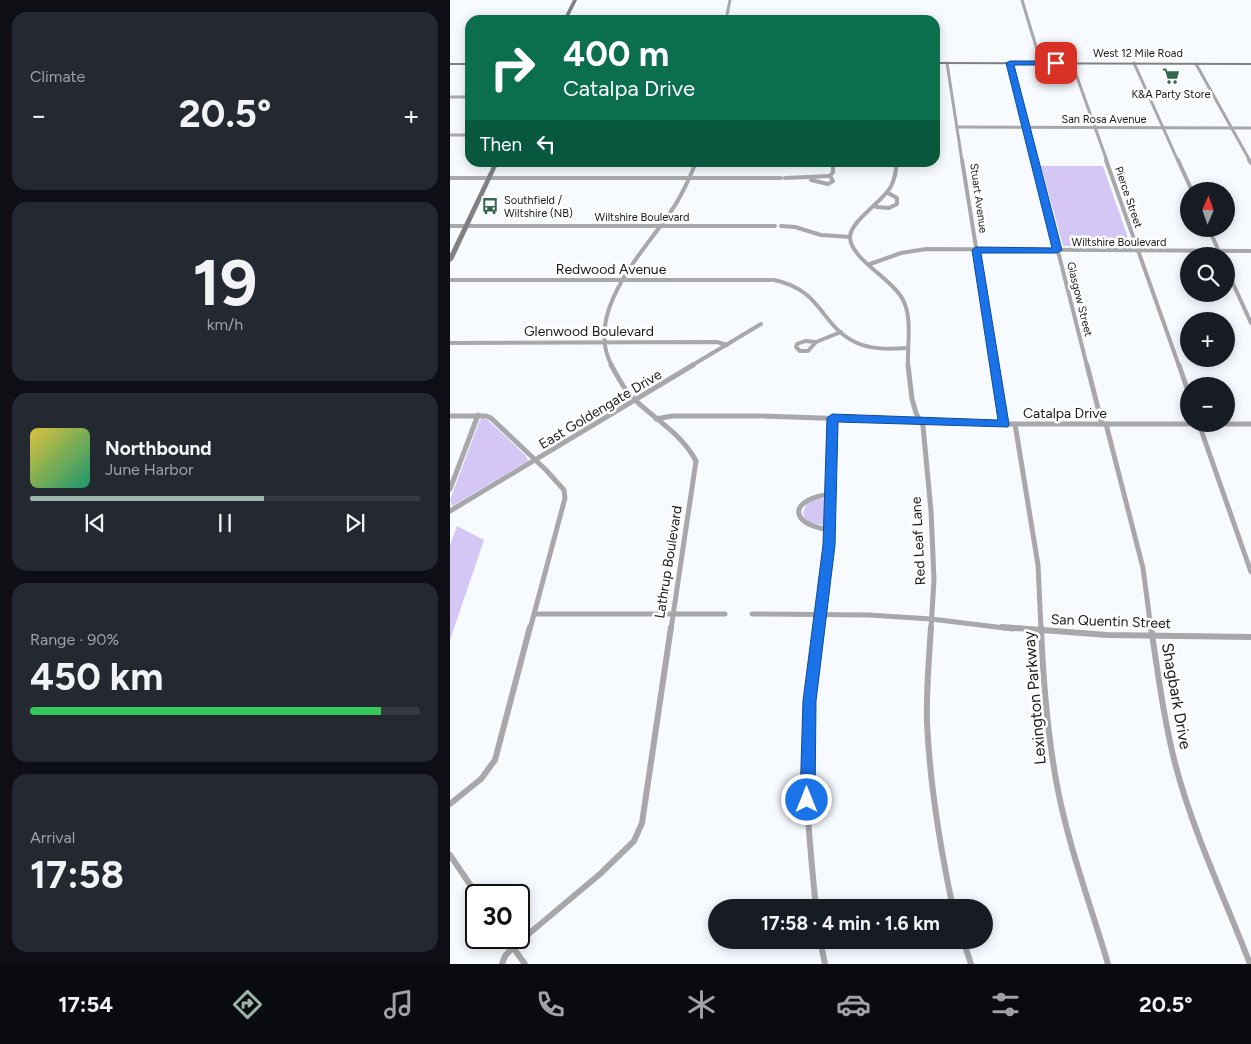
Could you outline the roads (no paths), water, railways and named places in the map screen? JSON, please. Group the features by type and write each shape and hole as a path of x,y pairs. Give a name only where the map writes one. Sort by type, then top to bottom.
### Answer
{"main road":[{"path":"568,15 575,0"},
{"name":"West 12 Mile Road","path":"940,63 1251,64"},
{"path":"450,64 465,64"},
{"path":"450,260 495,167"}],"street":[{"path":"727,15 730,0"},
{"path":"1022,0 1041,63"},
{"name":"Stuart Avenue","path":"947,63 1004,424"},
{"name":"Glasgow Street","path":"1010,63 1057,250 1104,424"},
{"name":"Pierce Street","path":"1072,63 1183,377"},
{"path":"1134,64 1188,182"},
{"path":"1196,64 1251,163"},
{"path":"450,97 465,97"},
{"name":"San Rosa Avenue","path":"957,127 1251,128"},
{"path":"450,135 465,135"},
{"name":"Lathrup Boulevard","path":"530,933 600,874 634,841 642,823 696,461 693,453 634,401 617,379 605,342 604,328 608,308 621,280 678,201 694,167"},
{"path":"830,176 833,172 833,167"},
{"path":"781,226 799,228 821,234 850,237 855,224 876,207 888,193 896,176 897,167"},
{"path":"450,178 809,178 830,176"},
{"path":"809,178 824,184 830,184 833,181 830,176"},
{"path":"876,207 889,208 897,204 897,198 888,193"},
{"name":"Wiltshire Boulevard","path":"450,226 775,226"},
{"name":"Red Leaf Lane","path":"850,237 855,249 902,296 906,310 912,399 924,431 933,542 934,582 927,693 930,762 940,838 951,899"},
{"name":"Wiltshire Boulevard","path":"870,264 901,253 918,250 1180,251"},
{"name":"Wiltshire Boulevard","path":"1235,251 1251,251"},
{"name":"Redwood Avenue","path":"450,280 773,280 789,282 800,287 841,332 853,341 870,347 908,348"},
{"path":"1235,288 1251,323"},
{"name":"East Goldengate Drive","path":"450,511 761,324"},
{"path":"816,342 841,332"},
{"name":"Glenwood Boulevard","path":"450,343 717,342 727,345"},
{"path":"450,489 478,415"},
{"path":"450,416 478,415 491,418 536,460 564,490 565,498 495,760 491,769 479,781 450,804"},
{"name":"Catalpa Drive","path":"656,419 672,416 699,418 760,416 1004,424 1180,424"},
{"path":"815,899 808,816 808,745 812,679 822,614 830,530 832,418"},
{"name":"Lexington Parkway","path":"1015,424 1037,558 1046,709 1059,795 1080,874 1108,964"},
{"name":"Shagbark Drive","path":"1104,424 1138,542 1148,597 1164,713 1176,767 1194,821 1250,964"},
{"path":"1235,424 1251,424"},
{"path":"1202,432 1251,572"},
{"path":"830,494 812,496 806,499 800,505 798,513 800,520 807,526 815,529 830,530"},
{"path":"535,614 725,614"},
{"name":"San Quentin Street","path":"752,614 822,614 931,619 1042,632 1251,637"},
{"path":"450,855 470,884"},
{"name":"Lathrup Boulevard","path":"502,964 505,956 511,949"},
{"path":"514,949 525,964"},
{"path":"822,949 824,964"},
{"path":"966,949 971,964"}],"place":[{"name":"K&A Party Store","path":"1171,76"},
{"name":"Southfield / Wiltshire (NB)","path":"490,206"}]}
